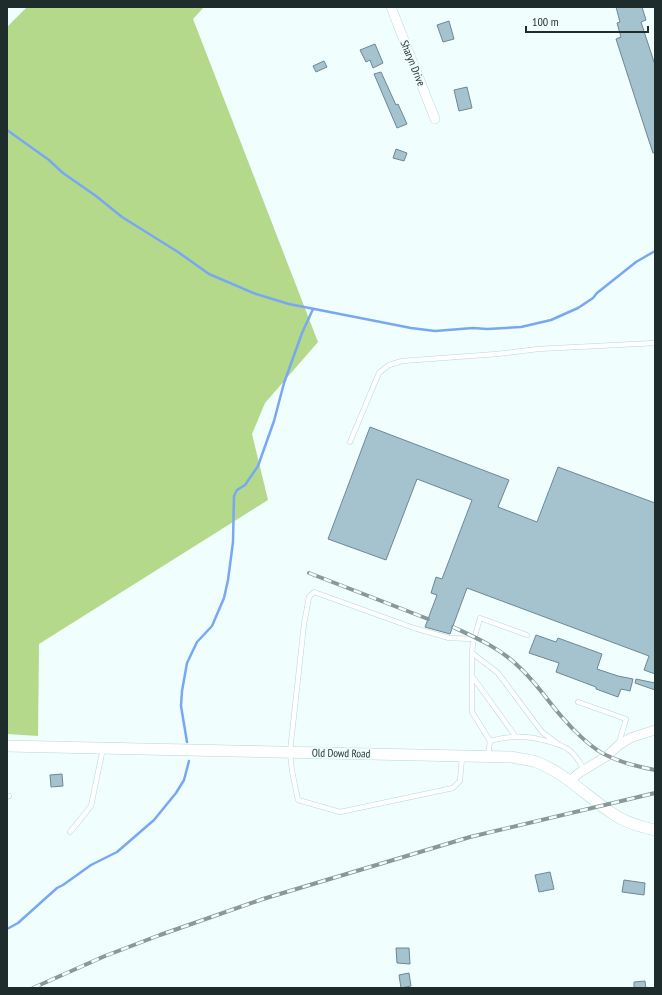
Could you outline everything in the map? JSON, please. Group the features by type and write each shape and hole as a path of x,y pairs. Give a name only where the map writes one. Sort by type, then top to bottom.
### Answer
{"street":[{"name":"Sharyn Drive","path":"391,7 435,119"},
{"path":"570,781 584,770 607,756 619,745 630,738 655,730"},
{"name":"Old Dowd Road","path":"7,746 512,757 534,762 555,771 615,816 655,830"}],"lane":[{"path":"350,442 379,373 389,365 402,361 496,354 538,348 655,343"},
{"path":"462,755 460,781 453,788 340,812 298,800 290,752 304,624 309,596 314,592 421,630 450,638 474,639"},
{"path":"488,756 490,741 472,712 472,653 480,618 527,635"},
{"path":"472,653 498,673 542,732 558,744 570,750 578,759 584,770"},
{"path":"472,676 516,736"},
{"path":"578,702 626,719 619,745"},
{"path":"490,741 516,736 558,744"},
{"path":"70,832 91,806 103,748"}],"green space":[{"path":"27,7 204,7 193,19 318,342 265,403 252,434 268,500 39,644 38,736 7,734 7,27"}],"building":[{"path":"616,7 642,7 646,20 641,22 655,65 655,153 653,153 616,39 621,37 617,23 620,22"},
{"path":"449,21 454,39 443,42 437,25"},
{"path":"375,44 383,63 373,68 370,60 366,62 360,50"},
{"path":"324,61 327,67 316,72 313,66"},
{"path":"381,72 396,105 398,104 407,124 397,128 374,74"},
{"path":"467,87 472,108 459,111 454,90"},
{"path":"396,149 407,153 404,161 393,158"},
{"path":"370,427 509,480 498,507 537,522 558,467 655,503 655,674 644,670 649,656 467,588 450,634 425,627 437,595 431,593 436,577 442,579 472,500 417,479 386,560 328,539"},
{"path":"536,635 556,642 558,638 602,654 597,669 633,679 630,691 621,689 618,697 556,672 559,663 529,653"},
{"path":"636,679 655,683 655,690 635,683"},
{"path":"62,774 63,786 51,787 50,775"},
{"path":"550,872 554,889 539,892 535,875"},
{"path":"624,880 645,883 644,895 622,892"},
{"path":"396,948 409,948 410,964 397,963"},
{"path":"409,973 411,986 401,988 399,975"},
{"path":"645,981 646,988 634,988 634,982"}],"waterway":[{"path":"7,130 49,160 63,173 96,196 122,217 178,252 209,274 256,294 289,304 411,328 435,331 473,328 487,329 521,327 551,320 578,308 593,298 597,293 636,262 655,251"},
{"path":"187,742 181,706 187,663 197,642 212,626 224,598 233,542 234,496 237,490 245,485 258,466 274,421 284,383 302,333 313,309"},
{"path":"7,929 18,923 57,888 91,865 117,852 154,820 176,793 184,780 189,761"}],"railway":[{"path":"309,573 428,619"},
{"path":"453,627 487,644 511,660 530,678 556,711 572,728 596,749 619,761 655,770"},
{"path":"33,988 105,956 263,899 470,837 655,793"}]}
